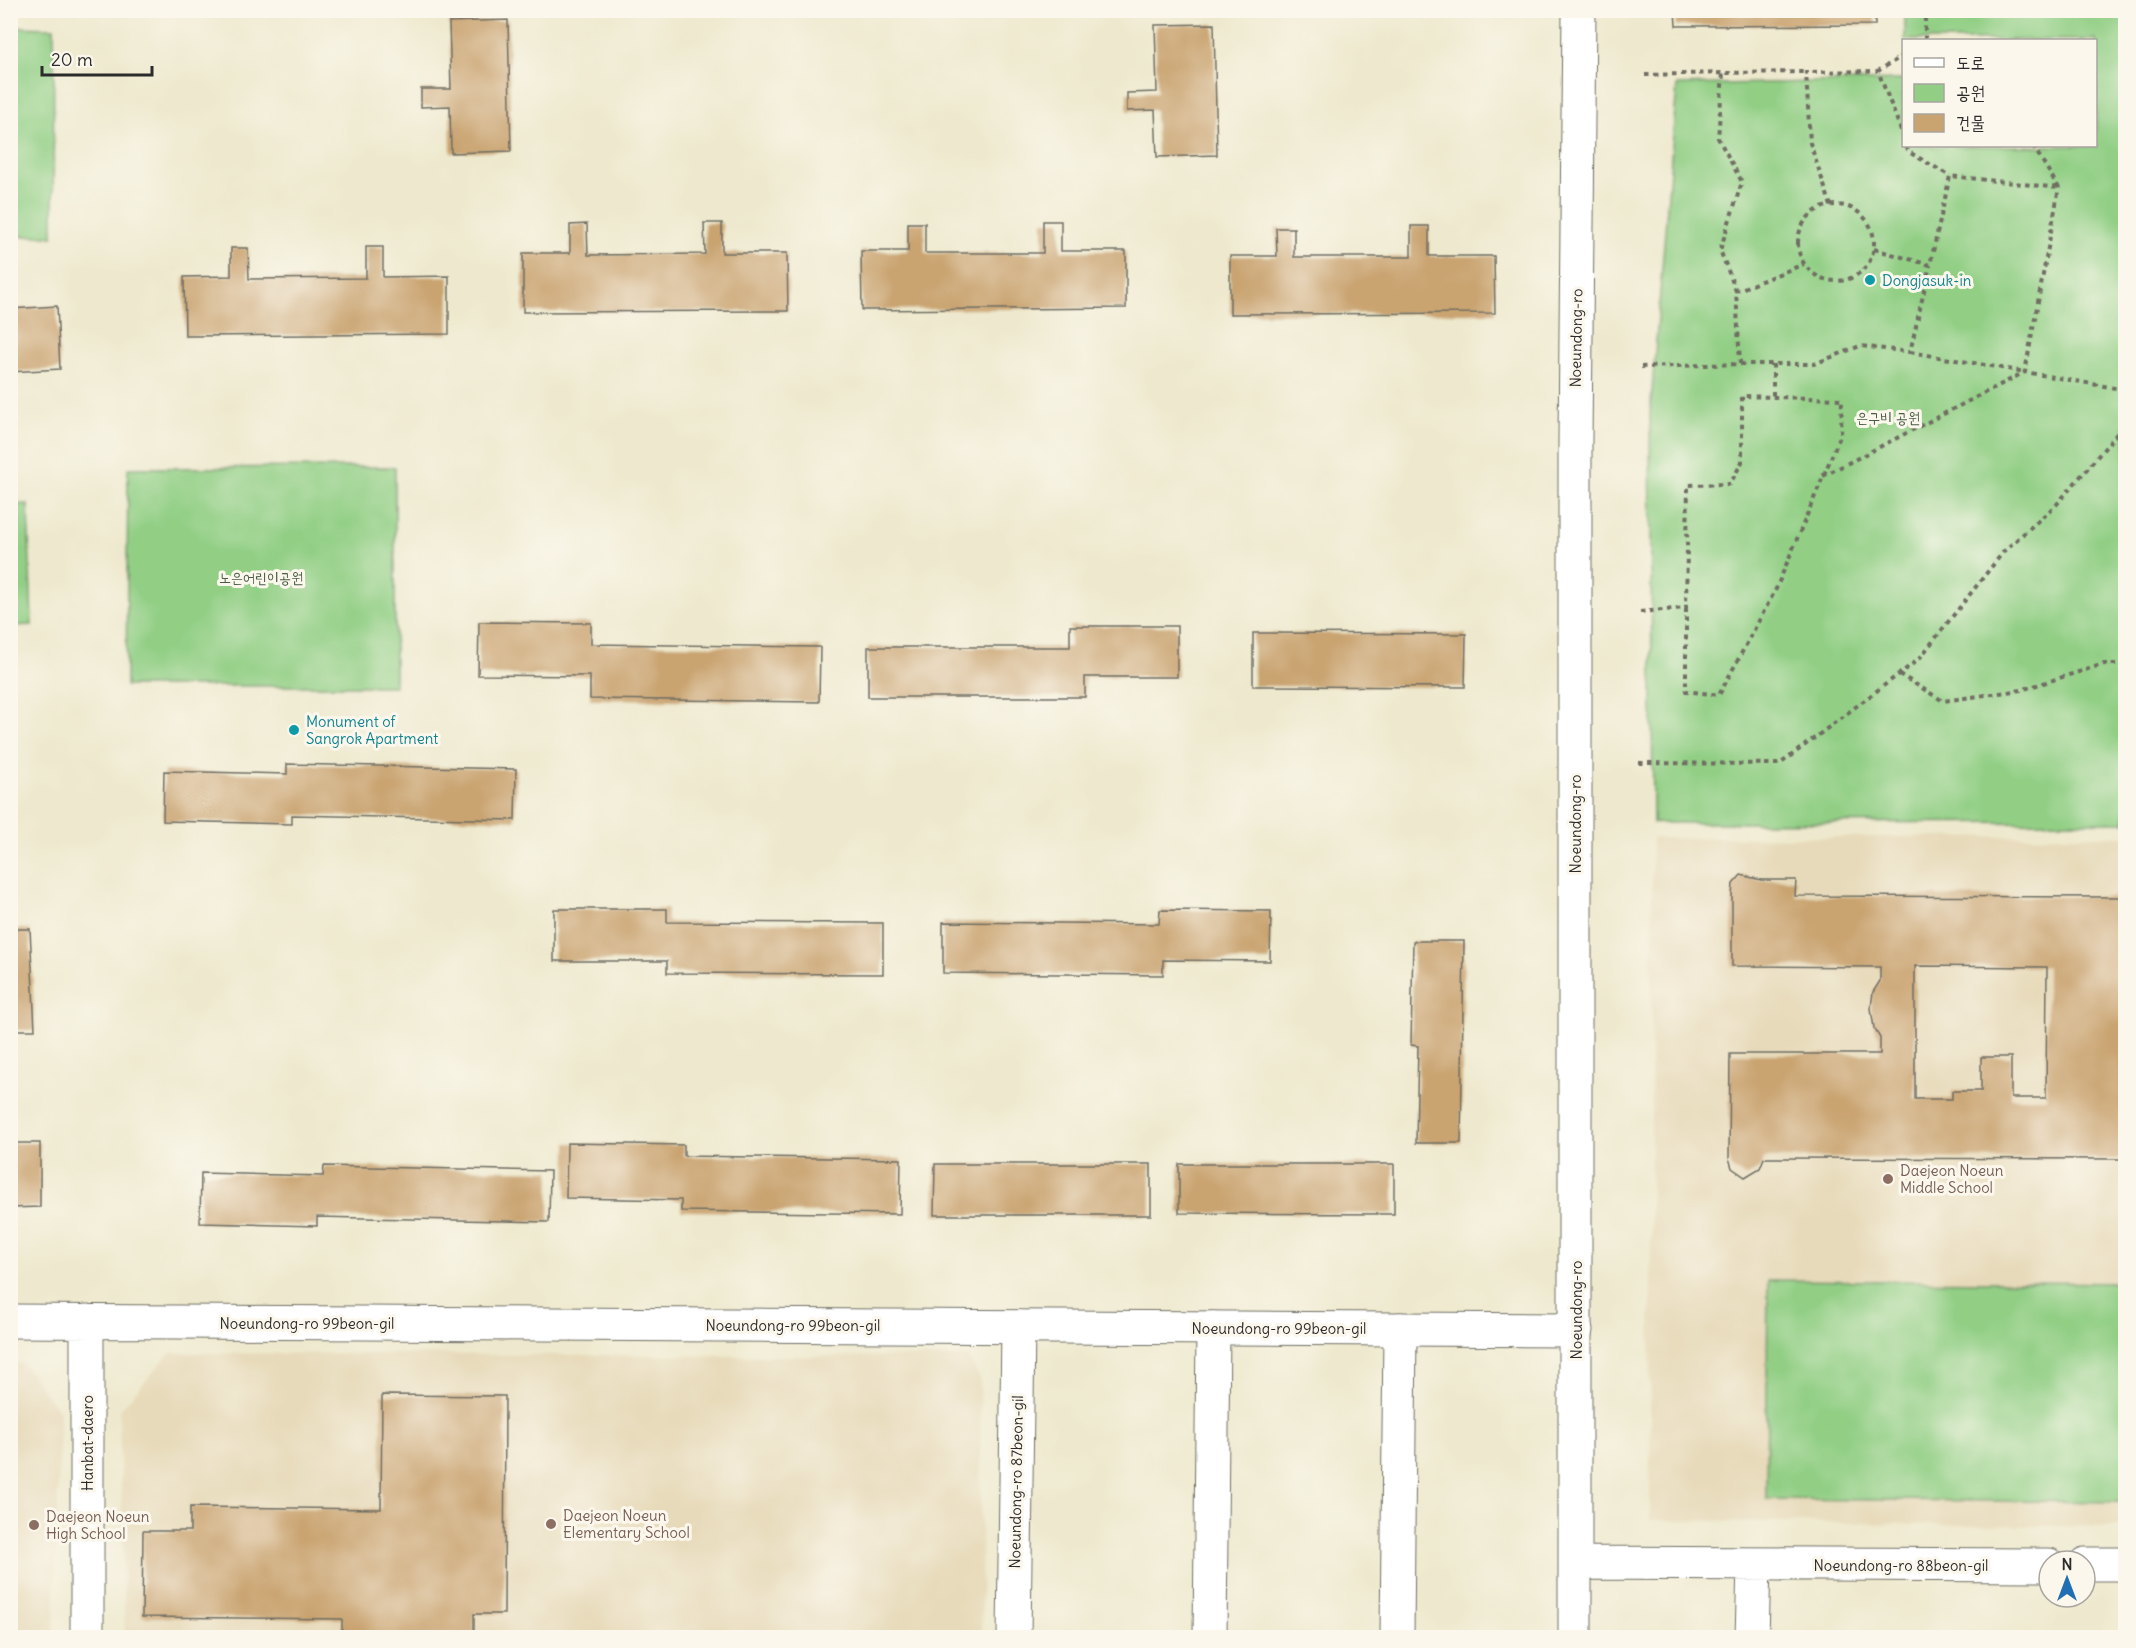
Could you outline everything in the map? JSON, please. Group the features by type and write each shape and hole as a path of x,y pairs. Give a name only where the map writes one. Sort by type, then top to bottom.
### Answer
{"street":[{"name":"Noeundong-ro","path":"1575,1638 1575,442 1579,10"},
{"name":"Noeundong-ro 99beon-gil","path":"10,1321 1576,1330"},
{"name":"Hanbat-daero","path":"87,1321 87,1638"},
{"name":"Noeundong-ro 87beon-gil","path":"1014,1638 1018,1327"},
{"path":"1210,1638 1213,1328"},
{"path":"1397,1638 1400,1329"},
{"name":"Noeundong-ro 88beon-gil","path":"1576,1563 2037,1564"},
{"path":"2097,1564 2126,1564"},
{"path":"1752,1638 1754,1565"}],"path":[{"path":"1924,39 1925,10"},
{"path":"2119,10 2126,42"},
{"path":"1645,75 1878,70 1902,56"},
{"path":"1878,70 1902,133"},
{"path":"1806,72 1810,143 1831,206"},
{"path":"1723,73 1718,138 1742,182 1720,250 1736,291 1740,364"},
{"path":"1906,147 1909,152 1950,176 2059,188"},
{"path":"2025,372 2059,188 2034,147"},
{"path":"1910,352 1950,176"},
{"path":"1831,206 1854,209 1863,216 1874,237 1874,249 1870,261 1862,271 1851,278 1839,281 1825,279 1804,264 1798,239 1802,226 1809,216 1831,206"},
{"path":"1874,249 1930,265"},
{"path":"1736,291 1804,264"},
{"path":"1641,367 1814,364 1860,346 1910,352 2126,390"},
{"path":"1773,364 1773,396"},
{"path":"1823,476 2025,372"},
{"path":"1742,396 1773,396 1842,399 1841,434 1776,589 1719,695 1686,691 1688,485 1730,484 1742,462 1742,396"},
{"path":"1640,763 1780,764 1919,659 2004,551 2057,504 2126,423"},
{"path":"1640,612 1686,608"},
{"path":"1899,674 1943,701 2021,690 2104,664 2126,664"}],"shaded area":[{"name":"Daejeon Noeun Middle School","path":"2125,836 2125,1527 1650,1520 1652,838"},
{"name":"Daejeon Noeun Elementary School","path":"170,1353 968,1357 980,1379 982,1637 125,1637 119,1411"},
{"name":"Daejeon Noeun High School","path":"10,1363 22,1363 60,1412 54,1637 11,1637"}],"green space":[{"name":"은구비 공원","path":"1905,11 2125,11 2125,822 1653,823 1650,415 1677,85 1902,80 1902,147 2097,147 2097,39 1905,39"},
{"path":"11,27 54,28 53,236 11,236"},
{"name":"노은어린이공원","path":"395,467 395,686 126,686 128,468"},
{"path":"28,504 32,625 11,626 11,505"},
{"path":"1768,1280 2125,1283 2125,1502 1766,1499"}],"building":[{"path":"1675,10 1875,10 1875,25 1676,26"},
{"path":"508,20 511,151 451,153 450,106 421,107 421,89 451,89 449,22"},
{"path":"1214,24 1217,155 1157,157 1155,110 1127,111 1127,93 1157,92 1155,25"},
{"path":"1043,221 1061,221 1061,251 1126,251 1126,308 862,310 861,251 908,251 908,223 925,223 925,253 1043,253"},
{"path":"704,223 722,223 722,253 787,253 788,311 523,312 523,253 570,253 570,225 587,224 588,255 705,254"},
{"path":"1411,226 1429,226 1429,256 1494,256 1495,313 1230,314 1230,256 1277,256 1276,228 1294,228 1294,257 1411,257"},
{"path":"366,247 383,247 383,277 449,276 449,334 185,336 184,277 231,276 231,248 248,248 249,279 366,278"},
{"path":"57,306 60,369 10,372 10,309"},
{"path":"479,622 591,623 591,644 820,647 819,702 590,699 590,676 478,675"},
{"path":"1070,626 1177,626 1177,677 1085,677 1085,697 868,697 868,647 1070,647"},
{"path":"1253,633 1466,634 1465,687 1253,686"},
{"path":"287,764 516,769 515,820 292,815 292,824 163,821 164,771 287,774"},
{"path":"1741,875 1761,880 1796,880 1795,896 2126,897 2126,1159 1764,1158 1760,1168 1745,1177 1732,1168 1729,1158 1730,1054 1880,1054 1880,1038 1874,1028 1871,1008 1873,992 1880,981 1880,967 1732,966 1733,884","holes":["1915,966 2047,967 2046,1098 2011,1098 2011,1057 1981,1057 1981,1091 1952,1091 1952,1099 1915,1099"]},
{"path":"554,909 667,909 667,922 883,923 883,974 667,973 667,961 554,961"},
{"path":"1160,910 1271,911 1270,961 1163,960 1163,975 943,973 943,922 1159,924"},
{"path":"10,929 30,929 35,1030 10,1030"},
{"path":"1413,941 1464,941 1461,1143 1416,1143 1418,1046 1411,1045"},
{"path":"10,1143 40,1143 40,1207 10,1208"},
{"path":"567,1143 684,1145 684,1156 901,1159 900,1214 681,1211 681,1200 566,1198"},
{"path":"935,1164 1151,1164 1151,1215 934,1215"},
{"path":"1179,1164 1394,1164 1394,1214 1179,1213"},
{"path":"324,1166 550,1171 549,1222 317,1217 317,1226 200,1223 201,1173 323,1176"},
{"path":"382,1395 505,1396 504,1614 474,1614 474,1638 342,1638 342,1619 142,1617 143,1531 190,1531 190,1507 381,1509"}],"place":[{"name":"Dongjasuk-in","path":"1870,280"},
{"name":"Monument of Sangrok Apartment","path":"294,730"},
{"name":"Daejeon Noeun Middle School","path":"1888,1179"},
{"name":"Daejeon Noeun Elementary School","path":"551,1524"},
{"name":"Daejeon Noeun High School","path":"34,1525"}]}
